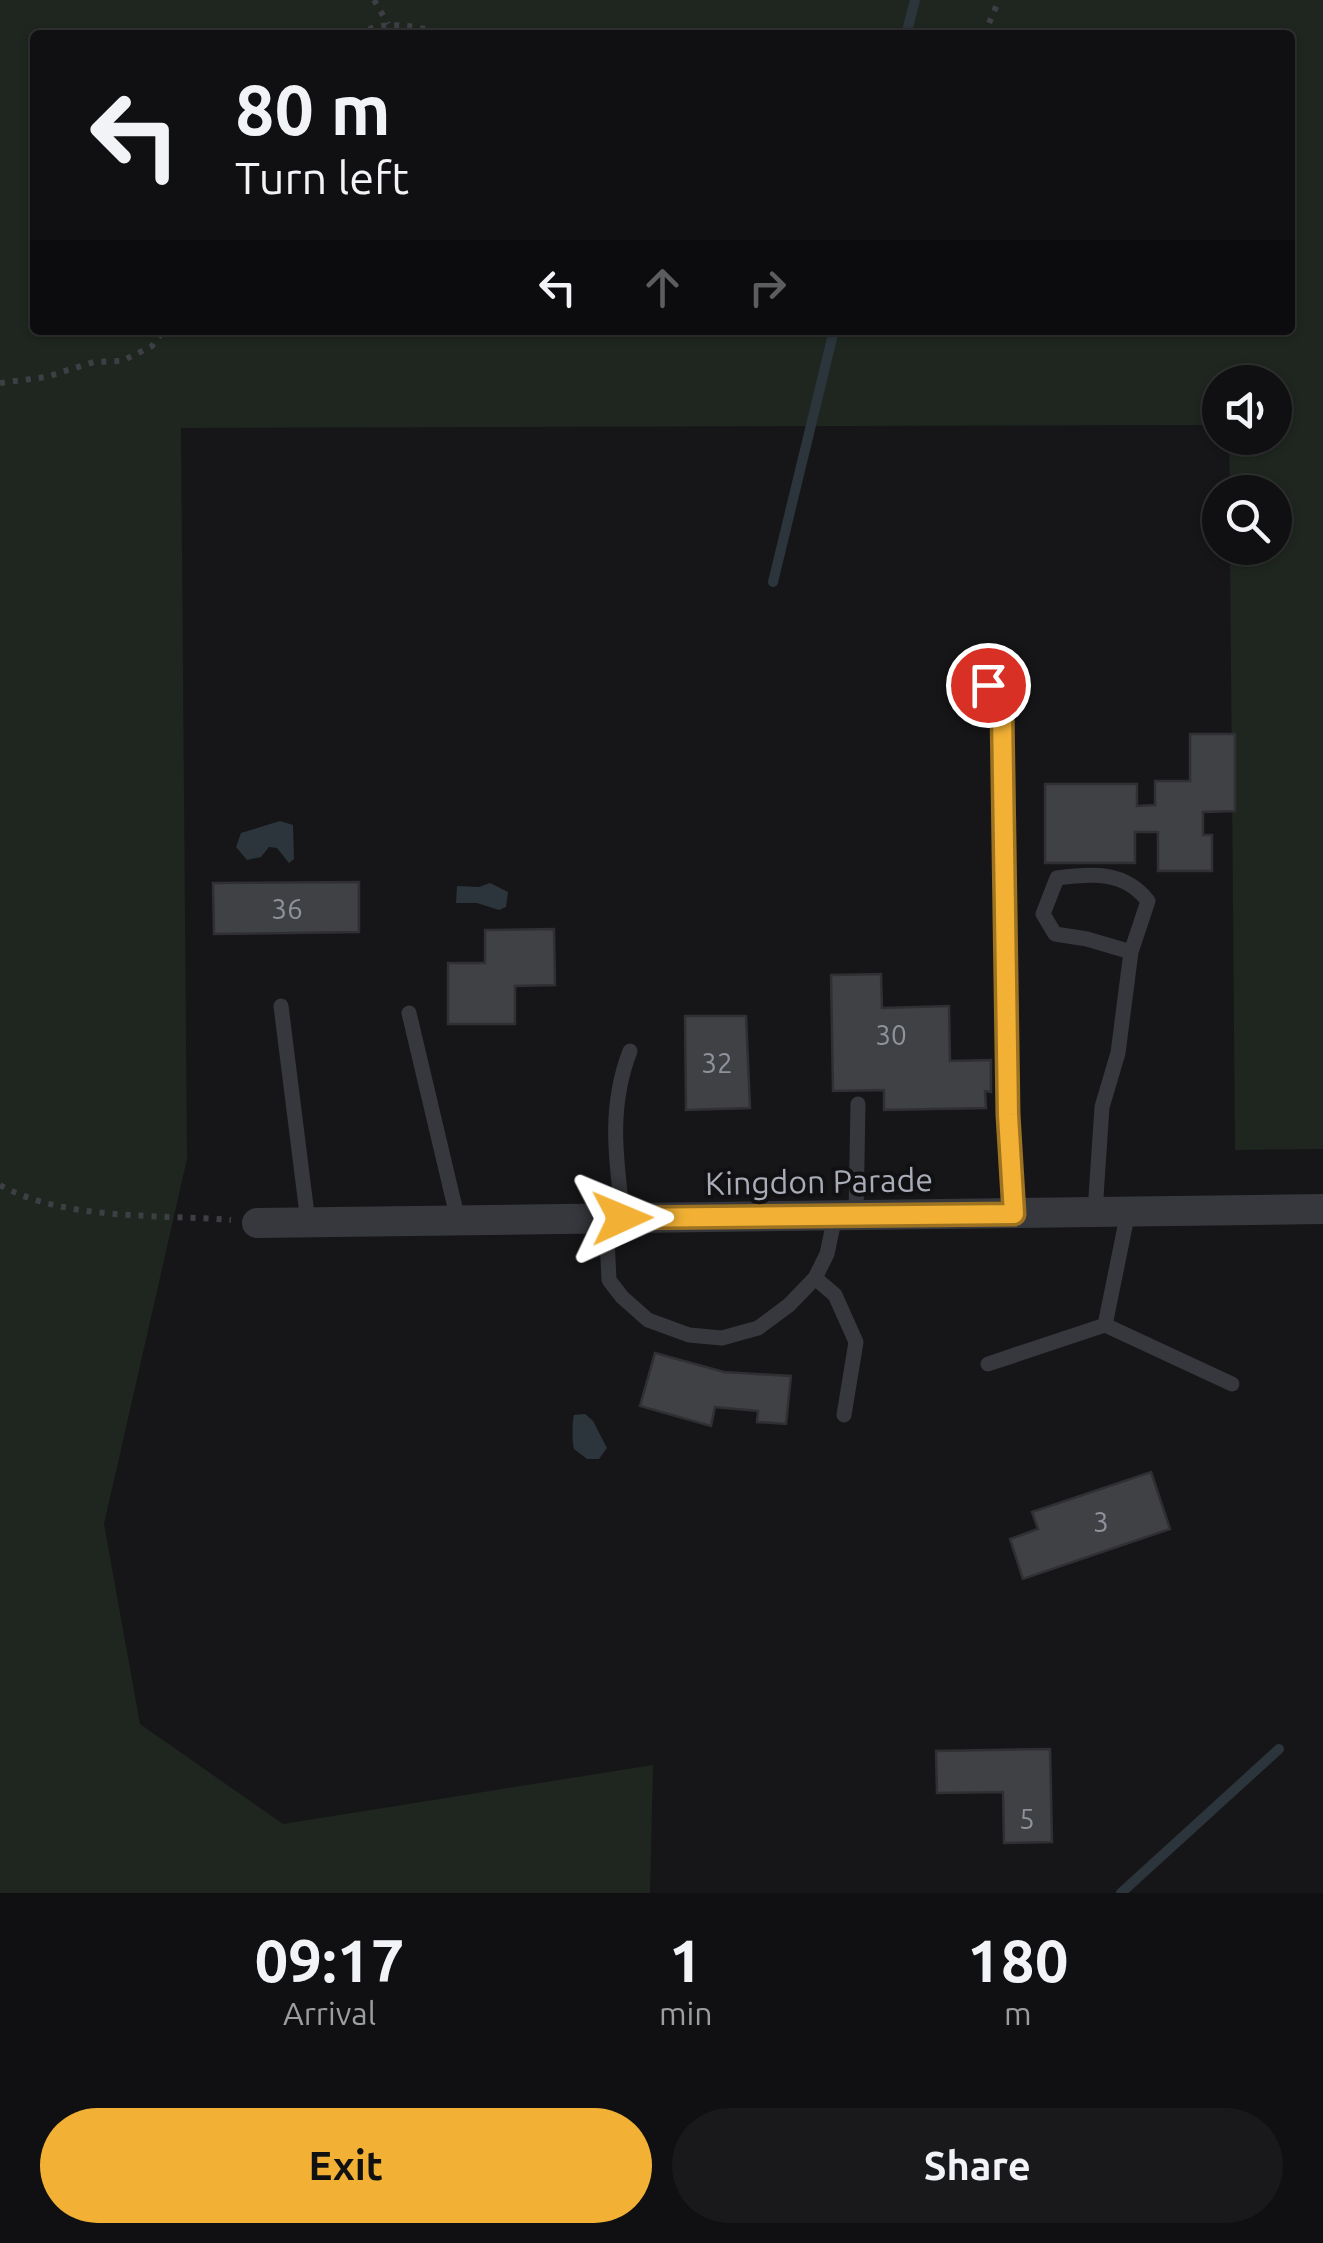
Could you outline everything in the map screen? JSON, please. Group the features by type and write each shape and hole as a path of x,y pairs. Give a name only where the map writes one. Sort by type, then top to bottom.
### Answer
{"street":[{"name":"Kingdon Parade","path":"257,1223 1323,1210"}],"lane":[{"path":"988,685 1002,710 1008,1115 1014,1214"},
{"path":"1095,1212 1102,1107 1118,1053 1131,952 1148,901 1138,888 1117,877 1086,874 1057,878 1042,914 1055,934 1131,952"},
{"path":"281,1006 308,1222"},
{"path":"409,1013 458,1220"},
{"path":"630,1051 617,1084 609,1280 648,1320 689,1335 722,1338 758,1328 815,1278 846,1215 858,1104"},
{"path":"1105,1325 1128,1212"},
{"path":"815,1278 835,1295 856,1342 844,1415"},
{"path":"988,1364 1105,1325 1232,1384"}],"path":[{"path":"374,0 388,24"},
{"path":"986,30 1000,0"},
{"path":"365,30 388,24 423,30"},
{"path":"0,383 46,377 94,362 122,361 152,346 160,335"},
{"path":"0,1185 21,1197 76,1210 257,1223"}],"shaded area":[{"path":"0,0 1323,0 1323,1149 1235,1150 1230,565 1292,565 1292,475 1230,475 1229,455 1292,455 1292,365 1202,365 1202,425 181,428 187,1159 104,1524 140,1724 283,1824 653,1765 650,1893 0,1893"},
{"path":"280,821 293,825 294,859 289,863 277,848 269,847 261,857 247,860 236,847 241,833"},
{"path":"490,883 508,892 506,907 499,910 477,903 456,903 457,886"},
{"path":"585,1414 607,1448 599,1459 587,1459 574,1449 574,1415"}],"building":[{"path":"1190,734 1235,734 1235,811 1203,812 1203,835 1212,835 1212,871 1158,871 1158,832 1135,832 1135,863 1045,863 1045,784 1137,784 1137,806 1155,805 1155,781 1190,781"},
{"path":"359,882 359,932 214,934 213,883"},
{"path":"554,929 555,985 515,986 515,1024 448,1024 448,963 485,963 485,930"},
{"path":"881,974 882,1008 949,1006 950,1061 991,1060 991,1092 985,1091 986,1108 884,1110 884,1090 833,1091 831,975"},
{"path":"685,1016 746,1016 750,1108 686,1110"},
{"path":"655,1353 724,1372 791,1376 786,1424 757,1422 758,1411 715,1407 711,1426 640,1406"},
{"path":"1151,1472 1170,1529 1023,1579 1010,1539 1038,1529 1032,1512"},
{"path":"1050,1749 1052,1842 1004,1843 1003,1792 937,1793 936,1751"}],"waterway":[{"path":"907,30 915,0"},
{"path":"773,582 833,335"},
{"path":"1121,1893 1279,1749"}],"route":[{"path":"622,1218 1014,1214 1008,1115 1002,710 988,685"}]}
